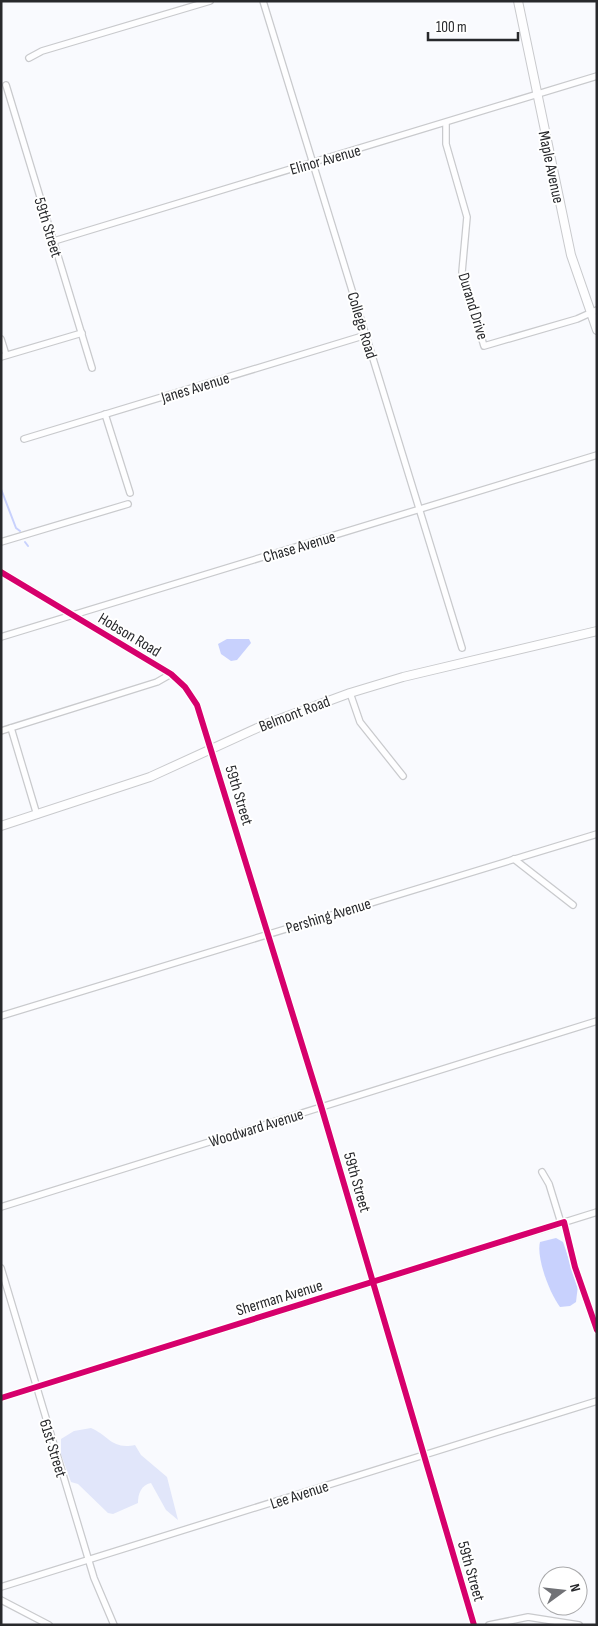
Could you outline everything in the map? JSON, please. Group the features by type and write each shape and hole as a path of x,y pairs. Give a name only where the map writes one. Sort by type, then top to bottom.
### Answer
{"main road":[{"name":"Maple Avenue","path":"518,1 571,255 593,311 597,330"},
{"name":"Belmont Road","path":"1,826 150,777 291,713 350,693 403,677 597,631"}],"street":[{"path":"29,58 42,51 210,1"},
{"name":"College Road","path":"263,1 462,648"},
{"name":"Elinor Avenue","path":"54,241 446,124 597,76"},
{"name":"59th Street","path":"6,85 92,368"},
{"name":"Durand Drive","path":"446,124 446,144 467,217 462,272 484,346 576,319 593,311"},
{"path":"1,339 4,356 82,334"},
{"name":"Janes Avenue","path":"24,439 366,335"},
{"path":"105,414 130,493"},
{"name":"Chase Avenue","path":"1,637 597,455"},
{"path":"1,542 128,504"},
{"name":"Hobson Road","path":"1,572 171,674 192,696 201,716 211,749"},
{"path":"1,731 157,682 171,674"},
{"path":"350,693 360,722 403,776"},
{"path":"10,728 37,815"},
{"name":"59th Street","path":"211,749 321,1106 474,1625"},
{"name":"Pershing Avenue","path":"1,1016 597,834"},
{"path":"514,859 573,905"},
{"name":"Woodward Avenue","path":"1,1207 597,1021"},
{"path":"542,1172 549,1184 561,1223"},
{"name":"Sherman Avenue","path":"1,1398 597,1212"},
{"name":"61st Street","path":"1,1268 89,1559 114,1625"},
{"name":"Lee Avenue","path":"1,1587 597,1401"},
{"path":"1,1600 49,1625"},
{"path":"489,1625 528,1617 580,1625"}],"shaded area":[{"path":"91,1428 115,1444 135,1445 141,1455 167,1477 178,1520 166,1510 151,1483 141,1490 138,1503 113,1514 108,1513 78,1484 71,1482 61,1454 61,1439 74,1431"}],"water":[{"path":"227,639 249,639 251,643 237,660 231,661 221,654 218,644"},
{"path":"556,1238 563,1242 578,1285 576,1302 570,1306 560,1307 556,1301 548,1285 540,1257 540,1242"}],"waterway":[{"path":"1,489 16,528 20,531"},
{"path":"25,542 28,546"}],"cycle path":[{"path":"1,572 171,674 185,687 197,705 321,1106 474,1625"},
{"path":"1,1398 564,1222 575,1267 597,1330"}]}
